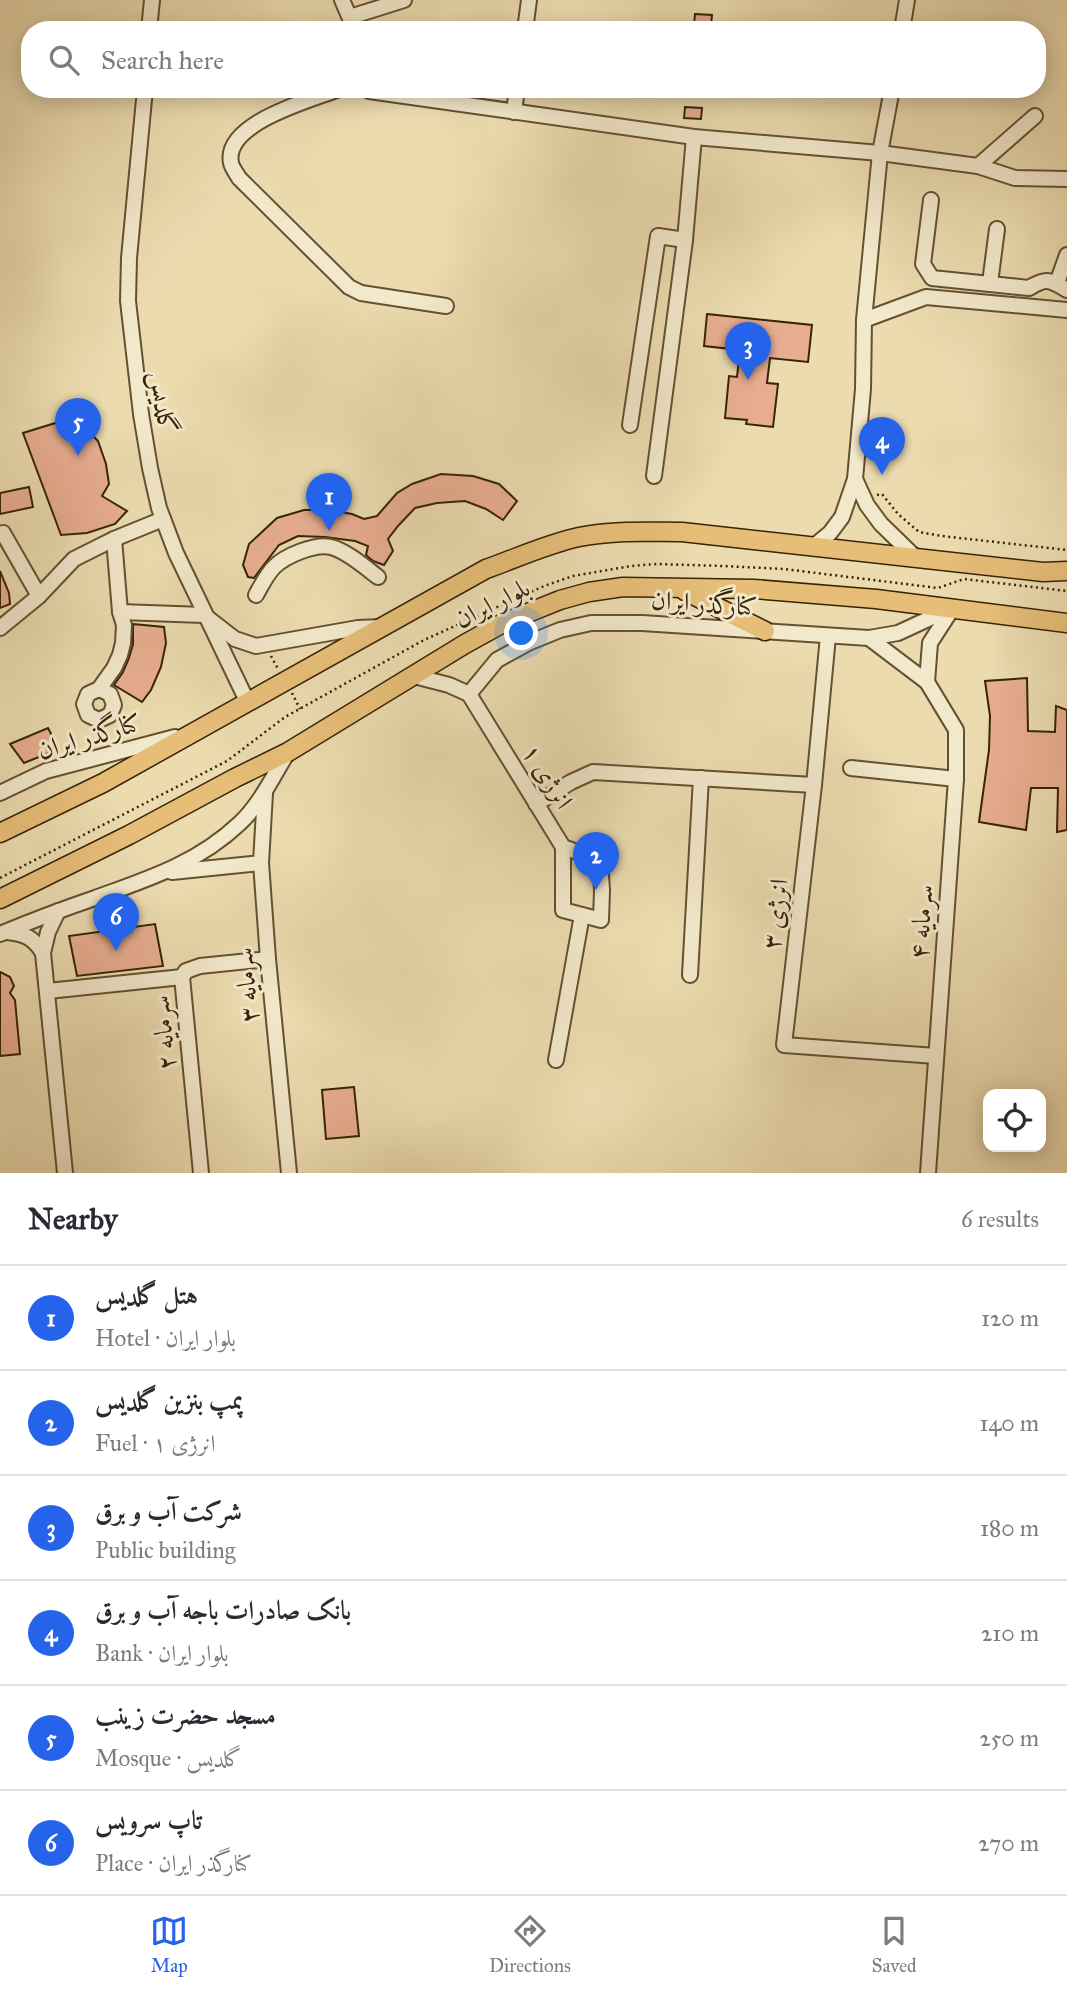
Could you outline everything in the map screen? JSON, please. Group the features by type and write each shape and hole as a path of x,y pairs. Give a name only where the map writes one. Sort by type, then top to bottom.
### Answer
{"main road":[{"name":"بلوار ایران","path":"0,833 103,783 486,569 579,537 624,531 682,533 1043,572 1067,571"},
{"name":"بلوار ایران","path":"0,900 288,752 503,623 560,600 589,592 623,587 754,589 876,599 1067,622"},
{"path":"679,588 765,631"}],"street":[{"path":"150,21 152,0"},
{"path":"342,0 352,21"},
{"path":"359,21 404,0"},
{"path":"526,21 529,0"},
{"path":"904,21 907,0"},
{"name":"گلدیس","path":"144,98 129,258 128,301 150,468 163,519 176,554 248,703"},
{"path":"316,98 259,121 244,132 233,145 231,163 239,178 349,287 361,293 446,306"},
{"path":"412,98 694,137 880,153 978,166 1015,178 1067,179"},
{"path":"514,112 516,98"},
{"path":"813,547 830,533 842,517 855,479 863,389 864,320 880,153 890,98"},
{"path":"978,166 1035,116"},
{"path":"654,476 685,240 694,137"},
{"path":"931,200 923,264 932,278 1028,288 1040,281 1052,281 1062,287 1067,255"},
{"path":"990,283 997,229"},
{"path":"630,425 659,236 685,240"},
{"path":"651,292 677,296"},
{"path":"864,320 926,297 1067,310"},
{"path":"855,479 867,505 881,524 916,558"},
{"path":"0,628 39,596 74,559 114,538 163,519"},
{"path":"0,534 3,533 39,596"},
{"path":"99,689 120,655 124,625 120,612 114,538"},
{"path":"256,595 274,567 293,555 314,547 331,547 354,559 378,577"},
{"path":"927,682 930,643 952,608"},
{"name":"کنارگذر ایران","path":"469,694 496,660 560,630 591,623 642,622 869,638 898,633 952,608"},
{"path":"120,612 204,615 235,639 256,646"},
{"path":"228,662 256,646 358,628 384,627"},
{"name":"انرژی ۳","path":"828,636 784,1045 936,1056"},
{"path":"869,638 927,682"},
{"path":"414,676 449,685 469,694"},
{"name":"سرمایه ۴","path":"927,682 956,730 956,779 928,1173"},
{"name":"انرژی ۱","path":"469,694 563,847 563,910 582,915"},
{"name":"کنارگذر ایران","path":"0,793 46,771 194,733"},
{"path":"3,933 166,872 203,851 241,822 265,793 288,752"},
{"path":"851,768 956,779"},
{"path":"536,804 593,772 814,785"},
{"path":"690,975 701,778"},
{"name":"سرمایه ۳","path":"265,793 261,863 289,1173"},
{"path":"556,1060 582,915 600,920 602,890 600,860 563,847"},
{"path":"166,872 261,863"},
{"path":"58,911 48,932 43,953 65,1173"},
{"path":"3,933 23,934 36,942 43,953"},
{"name":"سرمایه ۲","path":"201,1173 182,977 186,971 200,966 268,959"},
{"path":"48,991 182,977"}],"path":[{"path":"863,498 882,494 898,514 919,532 1067,550"}],"building":[{"path":"695,14 712,15 711,21 694,21"},
{"path":"685,107 702,108 701,119 684,118"},
{"path":"707,314 812,325 808,362 770,358 767,383 778,384 773,427 725,418 729,376 737,377 740,350 704,346"},
{"path":"75,417 98,441 106,464 109,484 102,496 127,511 115,524 87,533 61,535 23,433"},
{"path":"441,474 473,476 499,484 517,501 503,520 486,509 465,501 415,508 388,539 393,551 384,565 366,555 368,546 355,541 298,536 279,545 254,578 248,577 243,565 249,544 277,518 304,510 329,510 364,519 377,516 397,493 412,484"},
{"path":"29,487 33,507 0,514 0,493"},
{"path":"0,571 9,593 10,604 0,608"},
{"path":"133,624 164,627 166,643 161,667 151,690 142,702 114,685 129,658 133,644"},
{"path":"1027,678 1028,731 1055,732 1056,706 1067,710 1067,830 1057,832 1058,788 1031,788 1026,830 979,822 989,750 990,716 985,681"},
{"path":"48,728 59,749 24,763 10,744"},
{"path":"155,924 163,966 77,976 69,936"},
{"path":"0,972 10,977 14,986 10,993 15,1000 20,1054 0,1056"},
{"path":"354,1087 359,1136 326,1139 322,1090"}],"place":[{"name":"شرکت آب و برق","path":"748,380"},
{"name":"مسجد حضرت زینب","path":"78,456"},
{"name":"بانک صادرات باجه آب و برق","path":"882,475"},
{"name":"هتل گلدیس","path":"329,531"},
{"name":"پمپ بنزین گلدیس","path":"596,890"},
{"name":"تاپ سرویس","path":"116,951"}]}
